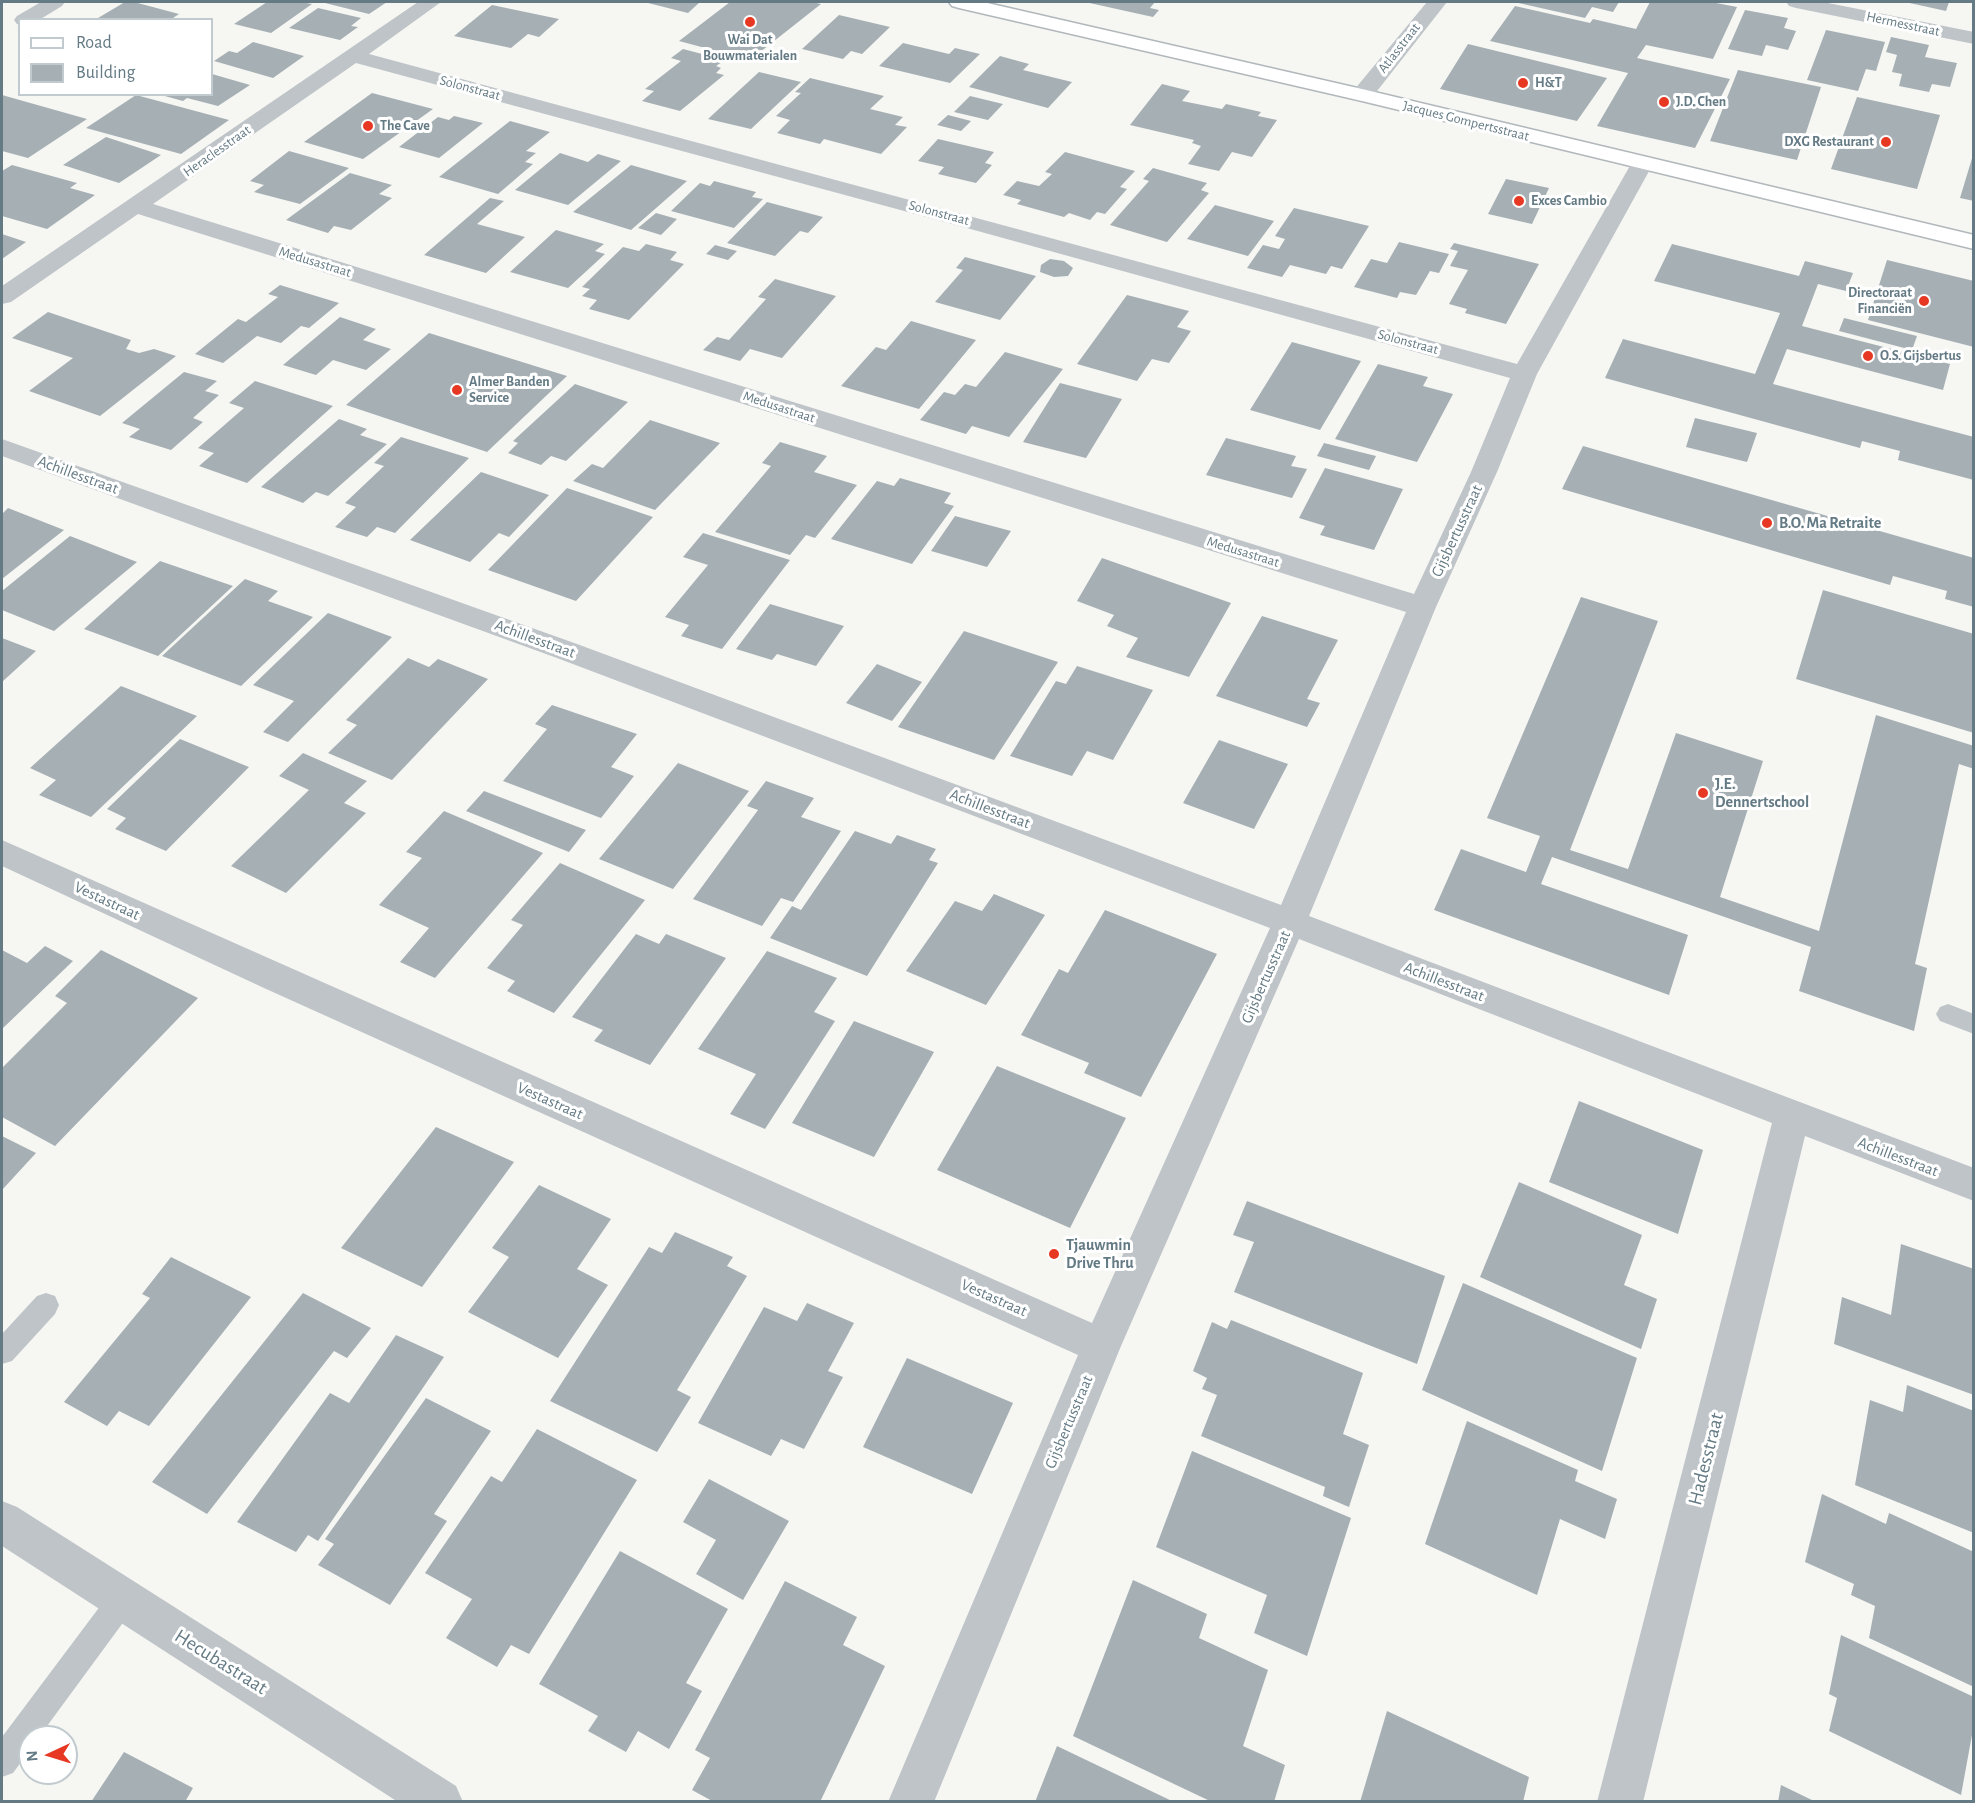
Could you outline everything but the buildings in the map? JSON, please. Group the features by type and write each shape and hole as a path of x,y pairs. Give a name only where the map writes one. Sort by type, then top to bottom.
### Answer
{"street":[{"path":"27,18 55,2"},
{"name":"Heraclesstraat","path":"2,297 431,2"},
{"name":"Jacques Gompertsstraat","path":"959,2 1362,95 1974,242"},
{"name":"Atlasstraat","path":"1362,95 1437,2"},
{"name":"Hermesstraat","path":"1802,2 1974,38"},
{"name":"Solonstraat","path":"354,56 1524,374"},
{"name":"Gijsbertusstraat","path":"911,1802 1101,1346 1290,922 1422,607 1484,472 1524,374 1642,164"},
{"name":"Medusastraat","path":"136,206 1422,607"},
{"name":"Achillesstraat","path":"2,447 573,653 1290,922 1792,1117 1974,1185"},
{"name":"Vestastraat","path":"2,852 276,978 1101,1346"},
{"name":"Hadesstraat","path":"1620,1802 1792,1117"},
{"name":"Hecubastraat","path":"2,1522 440,1802"}],"lane":[{"path":"1948,1014 1974,1024"},
{"path":"2,1352 46,1305"},
{"path":"2,1762 123,1599"}],"place":[{"name":"Wai Dat Bouwmaterialen","path":"750,22"},
{"name":"H&T","path":"1523,83"},
{"name":"J.D. Chen","path":"1664,102"},
{"name":"The Cave","path":"368,126"},
{"name":"DXG Restaurant","path":"1886,142"},
{"name":"Exces Cambio","path":"1519,201"},
{"name":"Directoraat Financiën","path":"1924,301"},
{"name":"O.S. Gijsbertus","path":"1868,356"},
{"name":"Almer Banden Service","path":"457,390"},
{"name":"B.O. Ma Retraite","path":"1767,523"},
{"name":"J.E. Dennertschool","path":"1703,793"},
{"name":"Tjauwmin Drive Thru","path":"1054,1254"}]}
